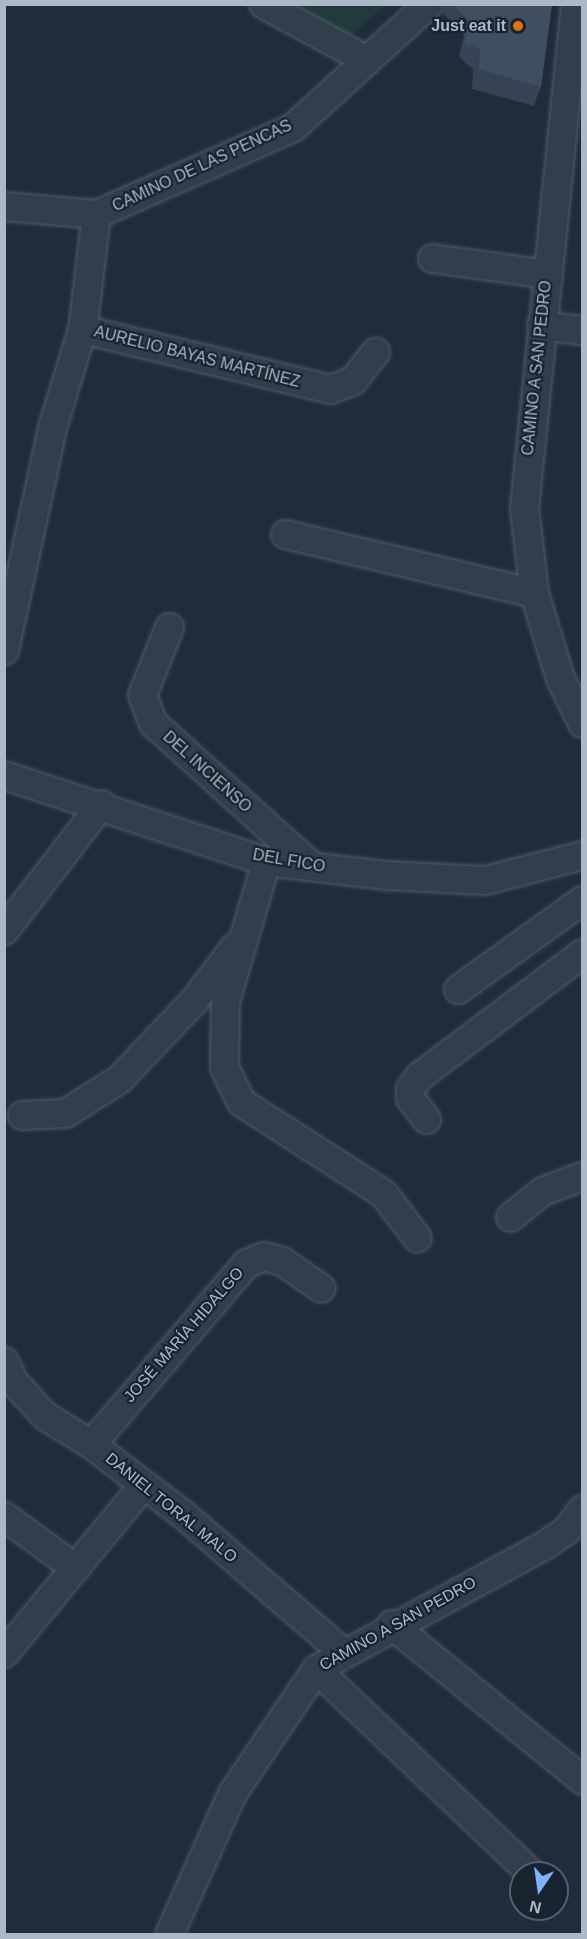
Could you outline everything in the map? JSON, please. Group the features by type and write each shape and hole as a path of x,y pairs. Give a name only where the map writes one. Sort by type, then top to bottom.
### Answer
{"street":[{"path":"263,4 367,60"},
{"name":"CAMINO DE LAS PENCAS","path":"4,206 96,214 292,127 428,4"},
{"name":"CAMINO A SAN PEDRO","path":"575,4 524,508 534,593 560,678 582,723"},
{"name":"AURELIO BAYAS MARTÍNEZ","path":"96,214 82,329 330,389 353,380 375,352"},
{"path":"432,258 547,274"},
{"path":"541,325 582,330"},
{"path":"4,650 53,424 82,329"},
{"path":"285,534 534,593"},
{"name":"DEL INCIENSO","path":"169,627 142,695 153,723 312,866"},
{"name":"DEL FICO","path":"4,775 101,804 266,861 485,880 562,863 582,855"},
{"path":"4,930 101,804"},
{"path":"266,861 225,1001 224,1067 241,1102 383,1193 417,1238"},
{"path":"458,989 582,900"},
{"path":"22,1115 65,1113 119,1079 194,1000 244,934"},
{"path":"426,1119 410,1098 410,1088 419,1076 582,953"},
{"path":"510,1217 542,1191 582,1176"},
{"name":"JOSÉ MARÍA HIDALGO","path":"91,1444 246,1263 264,1256 282,1261 321,1288"},
{"name":"DANIEL TORAL MALO","path":"4,1361 14,1382 32,1404 144,1484 344,1653"},
{"path":"4,1653 144,1484"},
{"name":"CAMINO A SAN PEDRO","path":"174,1933 232,1793 316,1669 391,1624 544,1545 566,1530 582,1509"},
{"path":"4,1516 75,1568"},
{"path":"391,1624 582,1780"},
{"path":"316,1669 518,1861"}],"green space":[{"path":"297,5 385,5 351,36"}],"building":[{"path":"453,4 490,4 470,49 464,42 469,21"},
{"path":"490,4 552,4 541,87 479,69 480,50 472,44"}],"place":[{"name":"Just eat it","path":"518,26"}]}
